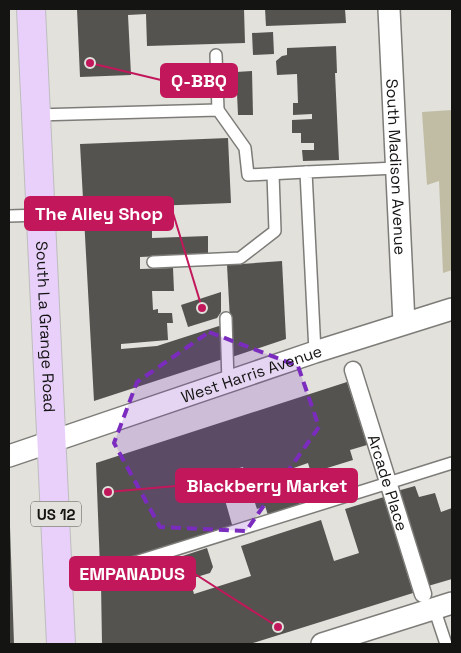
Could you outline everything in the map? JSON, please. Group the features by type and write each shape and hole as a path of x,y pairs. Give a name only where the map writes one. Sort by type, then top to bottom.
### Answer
{"main road":[{"name":"South La Grange Road","path":"31,9 61,644"}],"street":[{"name":"South Madison Avenue","path":"389,9 404,323"},
{"name":"West Harris Avenue","path":"9,456 315,352 452,309"},
{"name":"Arcade Place","path":"353,370 388,484 436,602"},
{"path":"322,644 436,602"}],"lane":[{"path":"216,55 218,110 245,148 248,175 397,168"},
{"path":"36,115 218,110"},
{"path":"306,172 315,352"},
{"path":"153,262 240,258 275,231 273,174"},
{"path":"9,216 41,215"},
{"path":"226,318 228,382"},
{"path":"59,586 452,463"},
{"path":"436,602 446,644"}],"highlighted area":[{"path":"209,332 298,366 319,427 246,531 160,527 114,443 137,382"}],"shaded area":[{"path":"452,110 452,270 443,273 439,181 427,185 422,112"}],"building":[{"path":"77,9 244,9 245,43 147,46 146,14 128,15 131,75 80,77"},
{"path":"265,9 345,9 346,23 266,26"},
{"path":"273,32 274,54 253,55 252,33"},
{"path":"336,46 337,73 335,73 339,160 303,161 302,150 314,150 314,143 301,143 301,133 292,133 292,120 312,119 312,114 293,115 293,103 298,103 297,74 277,75 276,61 282,56 287,55 287,48"},
{"path":"252,71 253,115 238,115 236,72"},
{"path":"228,138 231,203 152,206 152,238 208,236 208,254 140,257 140,269 173,268 174,291 152,291 153,310 158,309 158,313 172,313 173,323 167,323 168,340 121,344 121,349 157,346 219,326 222,328 223,359 94,401 80,144"},
{"path":"282,261 286,339 232,357 227,265"},
{"path":"221,292 221,312 217,318 188,327 181,305"},
{"path":"347,382 367,445 350,450 353,460 311,473 308,463 288,470 300,505 268,515 265,506 257,509 243,467 210,476 214,488 221,486 233,528 100,567 96,463"},
{"path":"415,486 419,497 435,493 441,512 452,508 452,579 428,586 397,491"},
{"path":"384,497 413,593 250,644 102,644 101,583 207,548 213,567 210,573 190,579 194,594 251,576 241,546 321,520 334,561 359,553 345,509"},
{"path":"10,527 14,644 9,644"}],"place":[{"name":"Q-BBQ","path":"90,63"},
{"name":"The Alley Shop","path":"202,308"},
{"name":"Blackberry Market","path":"108,492"},
{"name":"EMPANADUS","path":"278,627"}]}
